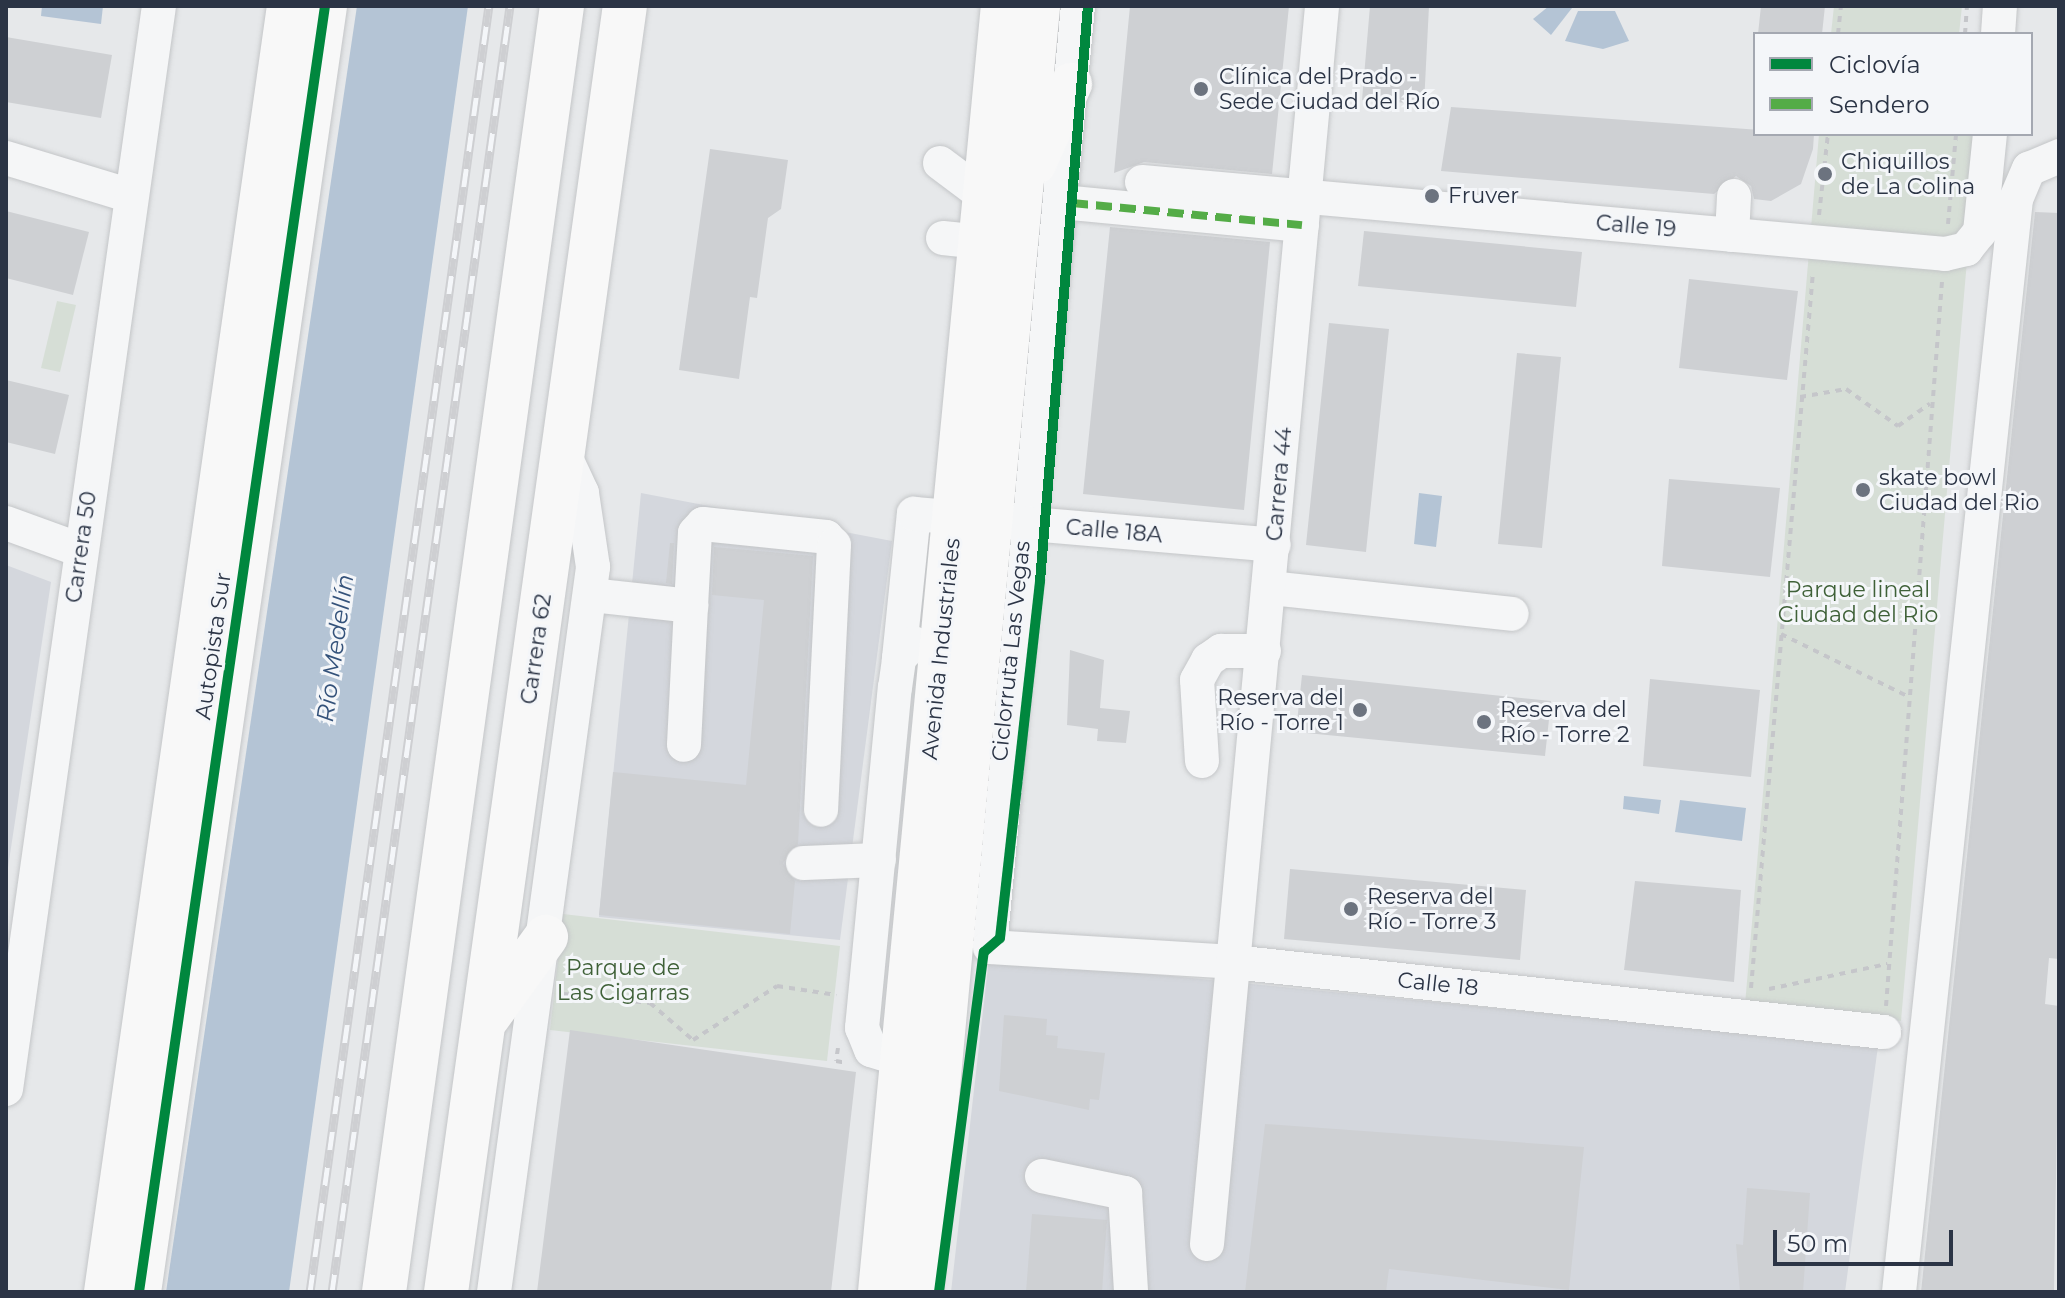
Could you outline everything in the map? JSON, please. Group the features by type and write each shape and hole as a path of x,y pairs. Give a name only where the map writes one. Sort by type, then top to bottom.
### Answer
{"highway":[{"name":"Autopista Sur","path":"106,1292 289,6"},
{"name":"Autopista Sur","path":"139,1292 325,6"},
{"path":"384,1292 562,6"},
{"name":"Carrera 62","path":"446,1292 625,6"},
{"path":"484,1022 546,937"}],"main road":[{"name":"Avenida Industriales","path":"1002,6 988,152 1003,195"},
{"name":"Avenida Industriales","path":"920,1292 974,518 1003,195 1039,6"},
{"path":"1003,195 1071,84"},
{"name":"Avenida Industriales","path":"879,1292 945,611 974,518 961,240 1003,195"}],"street":[{"name":"Carrera 50","path":"6,1089 159,6"},
{"path":"1035,524 1078,6"},
{"name":"Carrera 44","path":"1207,1244 1322,6"},
{"path":"1998,32 2000,6"},
{"path":"1956,252 1980,232 1990,136"},
{"path":"988,152 942,165 1003,195"},
{"path":"1899,1292 2016,199 2029,169 2059,156"},
{"path":"6,158 131,196"},
{"path":"1142,182 1304,211"},
{"path":"1732,235 1734,196"},
{"path":"1072,203 1304,211"},
{"name":"Calle 19","path":"1304,211 1732,235 1956,252"},
{"path":"494,1292 546,937 591,595 591,539 563,452"},
{"name":"Calle 18A","path":"899,658 914,514 1274,545"},
{"path":"6,523 80,550"},
{"path":"684,745 695,533 703,524 826,537 834,545 821,810"},
{"name":"Calle 18","path":"1035,524 990,947 1233,962 1750,1005 1884,1032"},
{"path":"1270,588 1512,614"},
{"path":"591,595 691,606"},
{"path":"900,1059 871,1050 862,1028 899,658 945,611"},
{"path":"1202,761 1197,680 1208,660 1221,651 1264,651"},
{"path":"803,863 879,860"},
{"path":"1042,1176 1125,1193 1131,1292"}],"path":[{"path":"1838,32 1841,6"},
{"path":"1965,32 1967,6"},
{"path":"1828,136 1800,397 1750,1005 1887,964"},
{"path":"1884,1032 1907,696 1932,403 1956,252 1956,136"},
{"path":"1800,397 1846,389 1898,426 1932,403"},
{"path":"1781,634 1907,696"},
{"path":"538,991 650,1003 693,1040 777,986 844,996"}],"shaded area":[{"path":"641,493 892,541 840,940 599,917"},
{"path":"6,565 51,582 6,881"},
{"path":"989,958 1878,1046 1845,1292 951,1292"}],"green space":[{"path":"1834,6 1962,6 1959,32 1831,32"},
{"name":"Parque lineal Ciudad del Rio","path":"1819,136 1978,136 1901,1021 1745,1005"},
{"path":"57,301 76,305 60,372 41,368"},
{"name":"Parque de Las Cigarras","path":"563,914 840,946 827,1061 550,1030"}],"water":[{"path":"42,6 103,6 101,24 41,16"},
{"name":"Río Medellín","path":"357,6 468,6 289,1292 166,1292"},
{"path":"1549,6 1572,8 1551,35 1533,19"},
{"path":"1578,11 1615,11 1629,41 1603,49 1565,41"},
{"path":"1419,493 1442,496 1436,547 1414,544"},
{"path":"1624,796 1661,800 1659,814 1623,809"},
{"path":"1680,800 1746,808 1742,841 1675,832"}],"building":[{"name":"Clínica del Prado - Sede Ciudad del Río","path":"1130,6 1289,6 1272,174 1144,162 1114,173"},
{"path":"1370,6 1429,6 1424,104 1362,100"},
{"path":"1761,6 1825,6 1822,32 1758,32"},
{"path":"6,37 112,55 101,118 6,102"},
{"path":"1451,107 1753,129 1753,136 1814,136 1813,149 1801,184 1771,201 1754,199 1751,186 1736,176 1714,194 1441,171"},
{"path":"710,149 788,160 781,209 768,218 757,298 750,297 739,379 679,370"},
{"path":"6,211 89,232 73,295 6,278"},
{"path":"2035,212 2059,213 2059,959 2049,958 2045,1004 2059,1006 2054,1292 1921,1292"},
{"path":"1110,227 1270,242 1244,510 1083,494"},
{"path":"1364,231 1582,252 1576,307 1358,286"},
{"path":"1689,279 1798,291 1787,380 1679,368"},
{"path":"1329,323 1389,329 1366,552 1306,545"},
{"path":"1517,353 1561,357 1542,548 1498,544"},
{"path":"6,380 69,395 55,454 6,442"},
{"path":"1669,479 1780,488 1770,577 1662,566"},
{"path":"670,543 674,543 672,584 666,583"},
{"path":"714,547 813,556 798,844 783,863 795,881 790,934 599,915 613,772 746,785 764,600 712,595"},
{"path":"1070,650 1104,660 1100,708 1130,711 1126,743 1097,741 1098,729 1067,725"},
{"path":"1302,675 1551,701 1545,756 1296,732"},
{"path":"1650,679 1760,690 1751,777 1643,766"},
{"path":"1290,869 1526,890 1520,960 1284,939"},
{"path":"1635,881 1741,890 1734,982 1624,970"},
{"path":"1004,1015 1047,1019 1046,1035 1058,1036 1057,1048 1105,1053 1099,1100 1090,1099 1089,1110 999,1091"},
{"path":"570,1030 856,1072 831,1292 537,1292"},
{"path":"1265,1124 1584,1147 1569,1290 1389,1269 1386,1292 1245,1292"},
{"path":"1747,1188 1810,1193 1803,1292 1740,1292 1736,1244 1743,1245"},
{"path":"1032,1214 1107,1220 1102,1292 1026,1292"}],"railway":[{"path":"310,1292 489,6"},
{"path":"332,1292 510,6"}],"marked path":[{"path":"1072,203 1302,225"}],"cycle path":[{"path":"139,1292 325,6"},
{"name":"Ciclorruta Las Vegas","path":"939,1292 984,952 1000,938 1040,581 1088,6"}],"place":[{"name":"Clínica del Prado - Sede Ciudad del Río","path":"1201,89"},
{"name":"Chiquillos de La Colina","path":"1825,174"},
{"name":"Fruver","path":"1432,196"},
{"name":"skate bowl Ciudad del Rio","path":"1863,490"},
{"name":"Reserva del Río - Torre 1","path":"1360,710"},
{"name":"Reserva del Río - Torre 2","path":"1484,722"},
{"name":"Reserva del Río - Torre 3","path":"1351,909"}]}
